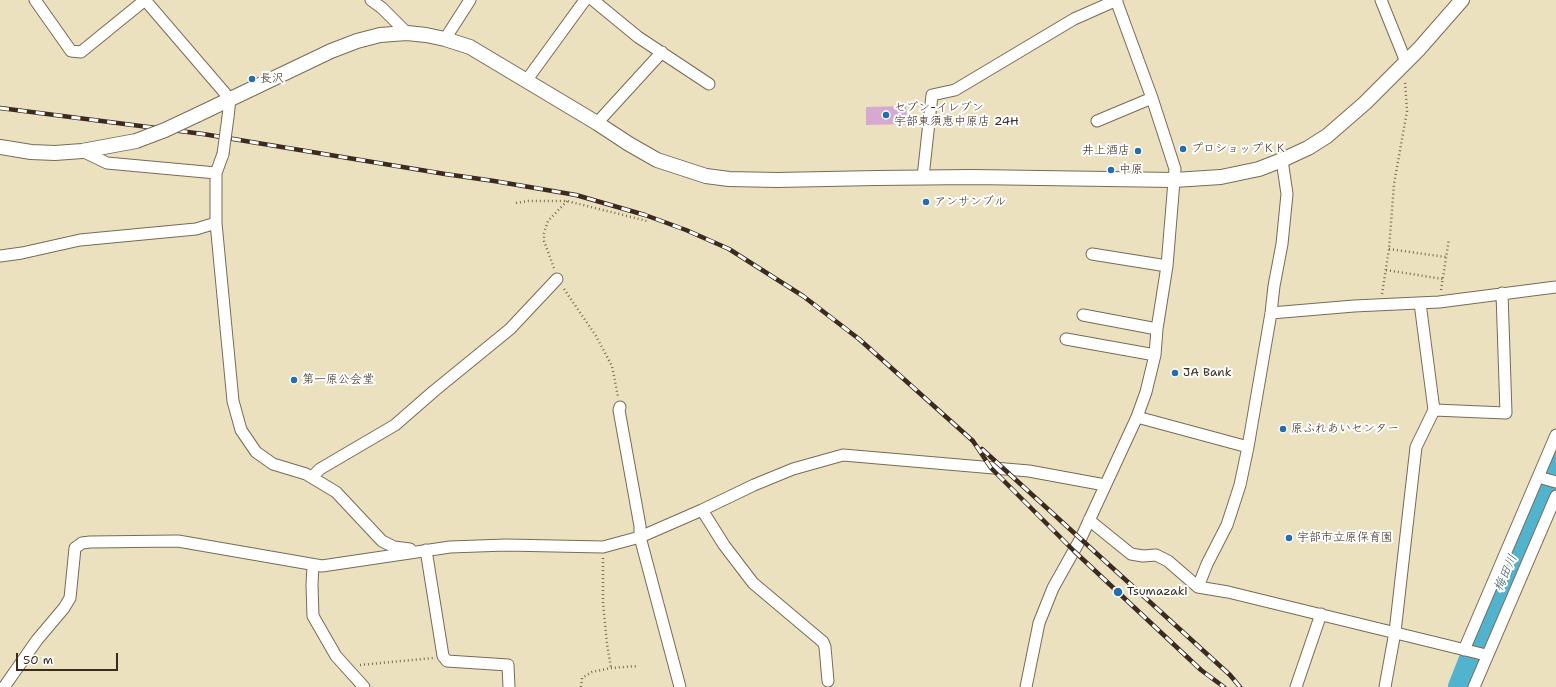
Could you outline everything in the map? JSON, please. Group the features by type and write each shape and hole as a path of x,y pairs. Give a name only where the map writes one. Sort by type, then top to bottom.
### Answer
{"street":[{"path":"35,0 71,50 81,52 145,0 230,100 223,154 216,173 216,223 233,401 241,430 256,452 273,464 306,474 336,492 382,541 394,547 426,550"},
{"path":"371,0 385,4 407,34"},
{"path":"445,39 470,0"},
{"path":"526,82 585,0"},
{"path":"593,0 638,37 709,84"},
{"path":"923,177 932,95 955,90 1074,19 1117,0 1152,98 1175,169 1167,266 1157,329 1155,355 1146,392 1137,417 1077,545 1054,588 1039,623 1026,687"},
{"path":"1380,0 1403,65"},
{"path":"0,147 31,152 56,153 82,151 136,141 165,130 357,40 380,35 407,34 426,35 470,47 657,160 706,176 729,179 777,180 923,177 1174,180 1221,177 1259,169 1308,148 1327,136 1365,103 1403,65 1462,0"},
{"path":"597,123 662,52"},
{"path":"1097,121 1152,98"},
{"path":"82,151 107,163 216,173"},
{"path":"1198,587 1207,564 1227,525 1240,485 1248,447 1282,244 1287,194 1282,160"},
{"path":"0,256 22,253 80,240 196,229 216,223"},
{"path":"1092,254 1167,266"},
{"path":"312,477 320,469 395,426 434,391 510,329 557,279"},
{"path":"1271,313 1439,302 1556,287"},
{"path":"1434,410 1506,413 1502,293"},
{"path":"1385,687 1396,632 1416,447 1434,410 1420,303"},
{"path":"1083,315 1157,329"},
{"path":"1066,339 1155,355"},
{"path":"620,407 619,410 640,526 640,537 680,687"},
{"path":"1137,417 1248,447"},
{"path":"1466,650 1556,435"},
{"path":"4,687 37,640 64,608 70,598 75,548 90,542 178,541 322,566 450,547 506,545 603,547 640,537 793,469 843,454 1028,471 1105,485"},
{"path":"1539,477 1556,482"},
{"path":"1474,687 1484,655 1555,504"},
{"path":"702,510 724,545 753,584 823,642 825,647 828,681"},
{"path":"1089,520 1131,554 1143,556 1156,555 1168,561 1198,587 1228,592 1321,614 1484,655"},
{"path":"426,550 444,656 448,661 508,665 509,687"},
{"path":"313,565 313,616 336,656 364,687"},
{"path":"1296,687 1321,614"}],"path":[{"path":"1380,305 1389,249 1394,184 1407,111 1403,65"},
{"path":"516,204 528,201 567,201 648,221"},
{"path":"567,201 548,221 544,233 544,241 557,279 596,336 612,366 620,407"},
{"path":"1439,302 1449,239"},
{"path":"1389,249 1446,257"},
{"path":"1386,270 1443,279"},
{"path":"603,547 604,602 607,644 611,668"},
{"path":"348,669 356,666 444,656"},
{"path":"581,687 582,678 592,672 611,668 638,666"}],"building":[{"name":"セブン-イレブン 宇部東須恵中原店 24H","path":"906,106 907,124 866,125 866,107"}],"waterway":[{"name":"梅田川","path":"1460,687 1499,588 1556,460"}],"railway":[{"path":"0,108 203,134 576,195 645,215 686,230 729,249 803,296 859,339 973,441 991,468 1074,551 1201,670 1224,687"},
{"path":"982,449 1230,675 1240,687"}],"place":[{"name":"長沢","path":"252,79"},
{"name":"セブン-イレブン 宇部東須恵中原店 24H","path":"886,115"},
{"name":"プロショップＫＫ","path":"1183,149"},
{"name":"井上酒店","path":"1138,151"},
{"name":"中原","path":"1111,170"},
{"name":"アンサンブル","path":"926,202"},
{"name":"JA Bank","path":"1175,373"},
{"name":"第一原公会堂","path":"294,380"},
{"name":"原ふれあいセンター","path":"1283,429"},
{"name":"宇部市立原保育園","path":"1289,538"},
{"name":"Tsumazaki","path":"1118,592"}]}
